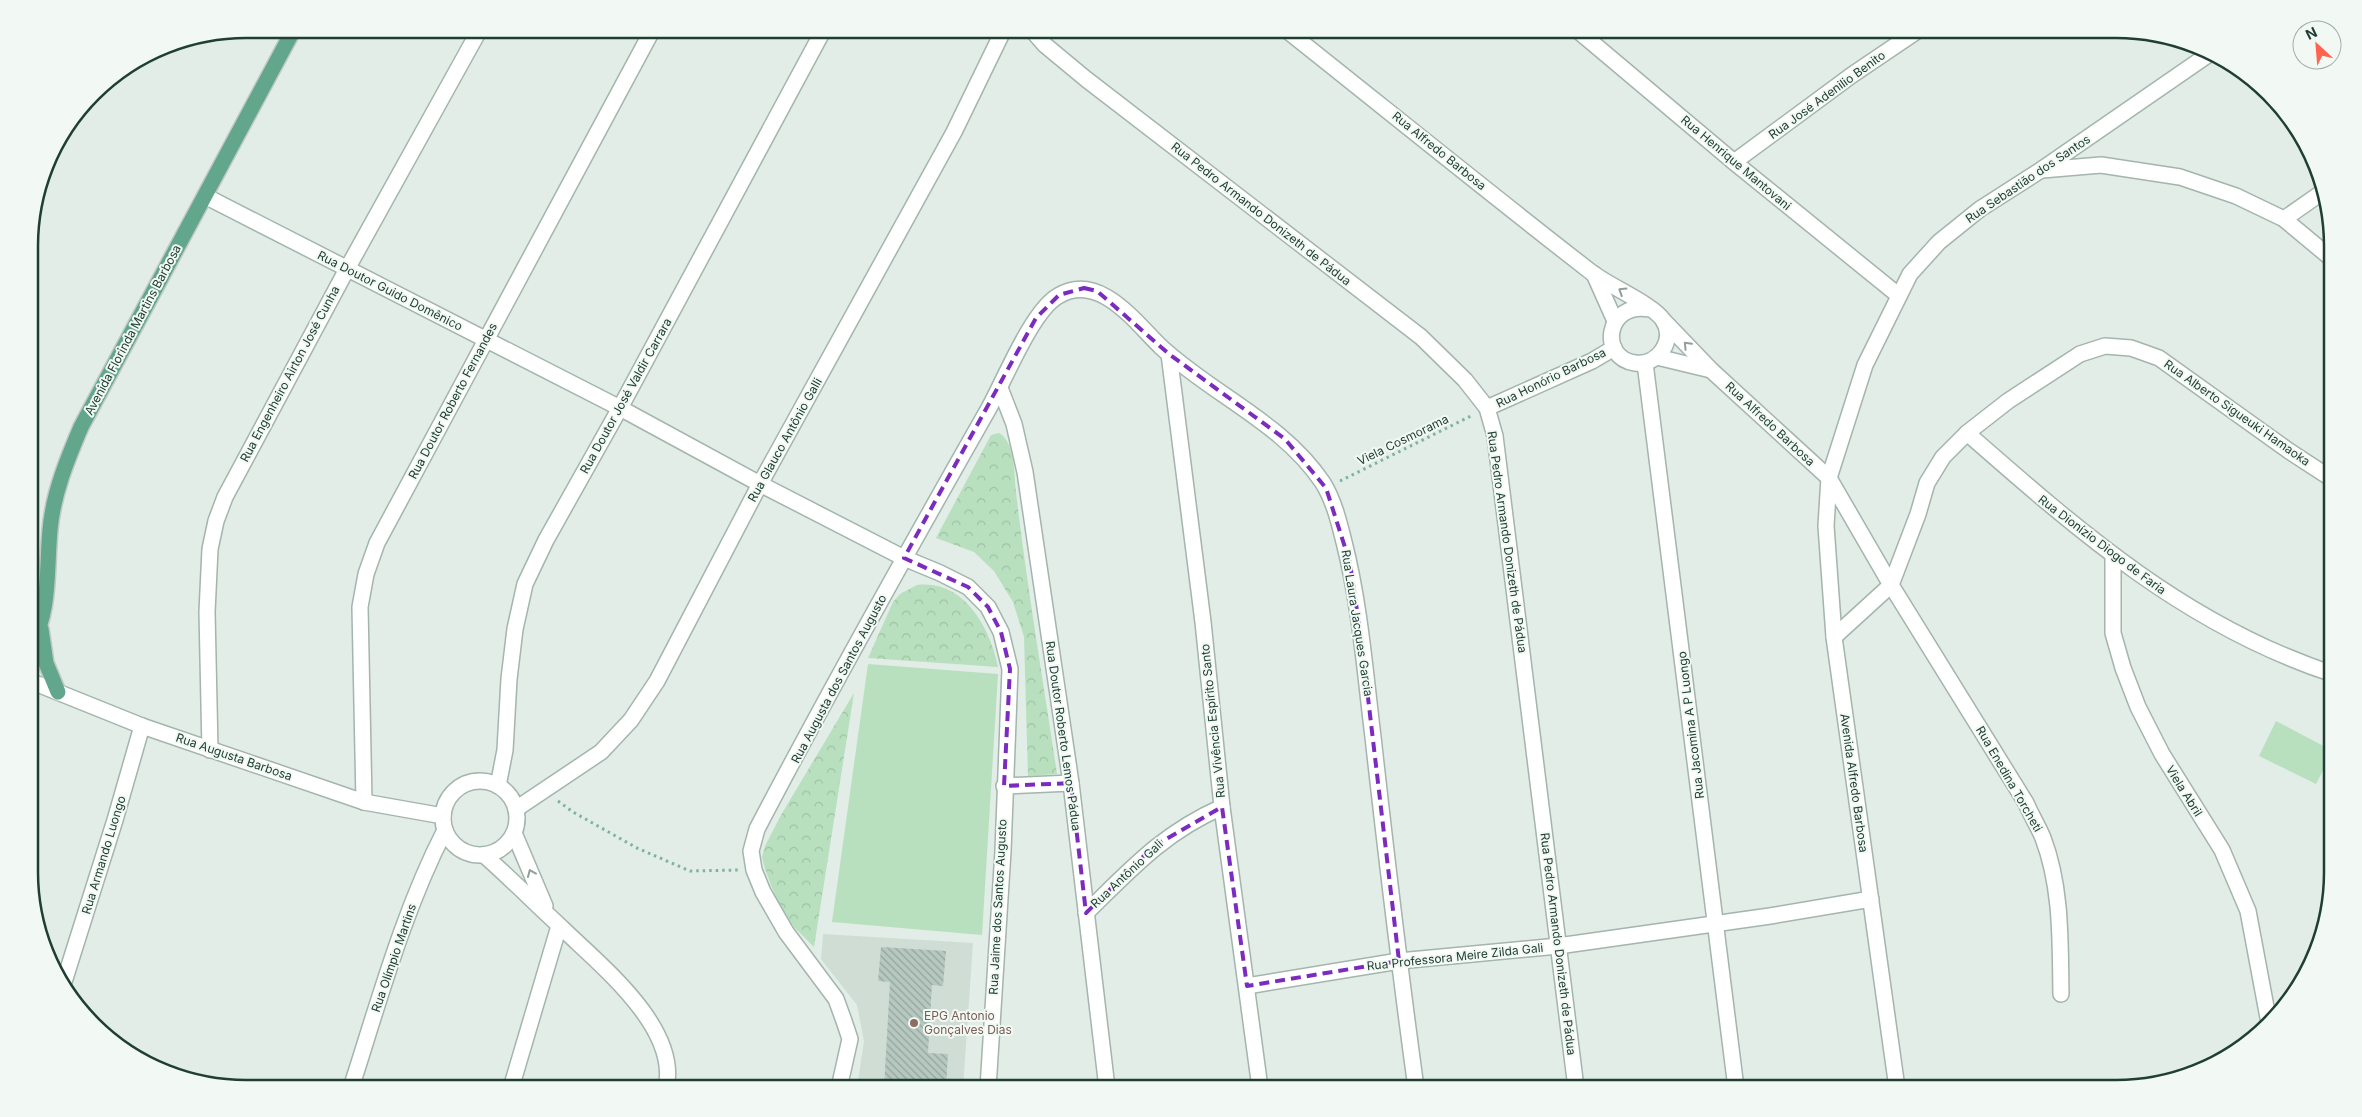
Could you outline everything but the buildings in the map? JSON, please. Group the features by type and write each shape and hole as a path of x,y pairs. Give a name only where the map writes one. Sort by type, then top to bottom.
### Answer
{"main road":[{"name":"Avenida Florinda Martins Barbosa","path":"38,634 41,628 48,590 50,529 56,494 72,448 81,427 289,38"},
{"path":"41,628 46,663 58,692"}],"street":[{"name":"Rua Engenheiro Airton José Cunha","path":"210,750 207,612 210,549 216,521 225,497 347,269 475,38"},
{"name":"Rua Doutor Roberto Fernandes","path":"364,802 360,607 366,574 377,543 648,38"},
{"name":"Rua Doutor José Valdir Carrara","path":"498,786 505,750 508,678 515,629 525,584 546,540 620,408 819,38"},
{"name":"Rua Glauco Antônio Galli","path":"516,809 601,752 631,720 657,681 760,484 954,132 1000,38"},
{"name":"Rua Pedro Armando Donizeth de Pádua","path":"1039,38 1086,79 1421,337 1465,380 1488,408 1498,455 1575,1080"},
{"name":"Rua Alfredo Barbosa","path":"1297,38 1594,274 1650,309"},
{"name":"Rua Henrique Mantovani","path":"1594,38 1734,162 1898,295"},
{"name":"Rua José Adenilio Benito","path":"1734,162 1852,75 1907,38"},
{"name":"Rua Sebastião dos Santos","path":"1828,478 1865,365 1910,274 1939,242 1980,209 2041,170 2204,57"},
{"path":"2041,170 2101,165 2180,177 2236,196 2284,219 2324,252"},
{"path":"2284,219 2318,195"},
{"name":"Rua Doutor Guido Domênico","path":"205,196 620,408 760,484 904,558 922,565"},
{"name":"Rua Alfredo Barbosa","path":"1594,274 1615,321"},
{"name":"Rua Laura Jacques Garcia","path":"1072,290 1084,288 1097,291 1110,298 1169,354 1285,439 1309,464 1326,488 1337,514 1350,563 1361,638 1415,1080"},
{"name":"Rua Augusta dos Santos Augusto","path":"841,1080 850,1039 844,1021 836,999 786,932 763,892 754,870 751,851 757,829 904,558 1000,388 1036,318 1045,306 1059,295 1072,290"},
{"path":"1630,308 1650,309 1663,320 1668,336 1666,344 1651,360 1636,364 1627,361 1614,348 1612,330 1615,321 1630,308"},
{"name":"Rua Alfredo Barbosa","path":"1663,320 1711,370 1828,478 1891,585"},
{"name":"Rua Alberto Sigueuki Hamaoka","path":"1834,637 1891,585 1918,514 1927,483 1942,458 1967,433 2008,401 2080,354 2105,346 2131,348 2159,358 2324,474"},
{"name":"Rua Honório Barbosa","path":"1488,408 1592,361 1614,348"},
{"name":"Rua Vivência Espírito Santo","path":"1169,354 1203,622 1222,807 1259,1080"},
{"name":"Rua Alfredo Barbosa","path":"1651,360 1711,370"},
{"name":"Rua Jacomina A P Luongo","path":"1651,360 1715,924 1735,1080"},
{"name":"Rua Doutor Roberto Lemos Pádua","path":"1000,388 1014,424 1025,472 1071,783 1106,1080"},
{"name":"Rua Dionízio Diogo de Faria","path":"1967,433 2043,500 2113,556 2178,602 2245,639 2298,663 2324,671"},
{"name":"Avenida Alfredo Barbosa","path":"1828,478 1826,526 1834,637 1896,1080"},
{"name":"Viela Abril","path":"2113,556 2113,633 2123,668 2138,707 2162,754 2222,850 2248,911 2267,1014"},
{"name":"Rua Jaime dos Santos Augusto","path":"922,565 968,587 988,607 1001,632 1010,669 1003,851 989,1080"},
{"name":"Rua Enedina Torcheti","path":"1891,585 2026,803 2043,837 2053,874 2059,912 2061,994"},
{"name":"Rua Augusta Barbosa","path":"38,685 142,726 210,750 364,802 444,823"},
{"name":"Rua Armando Luongo","path":"66,976 115,820 142,726"},
{"path":"474,782 486,782 498,786 506,792 516,809 517,821 514,833 501,848 484,855 472,854 460,850 450,842 444,823 446,804 452,794 462,786 474,782"},
{"path":"1004,786 1071,783"},
{"name":"Rua Antônio Gali","path":"1086,913 1154,846 1199,817 1222,807"},
{"name":"Rua Olímpio Martins","path":"354,1080 392,961 444,823"},
{"path":"514,833 548,912"},
{"path":"484,855 548,912 638,1004 648,1019 664,1054 667,1080"},
{"name":"Rua Professora Meire Zilda Gali","path":"1247,986 1399,961 1558,946 1715,924 1871,899"},
{"path":"512,1080 560,926"}],"path":[{"name":"Viela Cosmorama","path":"1326,488 1488,408"},
{"path":"543,790 573,812 637,848 690,871 754,870"}],"highlighted area":[{"path":"1084,288 1097,291 1169,354 1285,439 1326,488 1350,563 1361,638 1399,961 1247,986 1222,807 1154,846 1086,913 1071,783 1004,786 1010,669 1001,632 988,607 968,587 904,558 1036,318 1059,295"}],"shaded area":[{"name":"EPG Antonio Gonçalves Dias","path":"823,934 973,943 964,1080 858,1080 864,1041 857,1005 821,959"}],"green space":[{"path":"999,433 1009,444 1013,460 1025,563 1057,774 1028,776 1024,637 1013,602 994,571 974,552 936,538 991,435"},
{"path":"917,585 934,585 948,590 961,598 972,609 989,637 998,667 868,658 893,602 900,594"},
{"path":"868,664 998,674 982,935 832,922"},
{"path":"854,693 814,947 794,927 778,904 762,857 765,846 781,815"},
{"path":"2276,721 2324,746 2324,768 2316,784 2259,756"}],"place":[{"name":"EPG Antonio Gonçalves Dias","path":"914,1023"}]}
